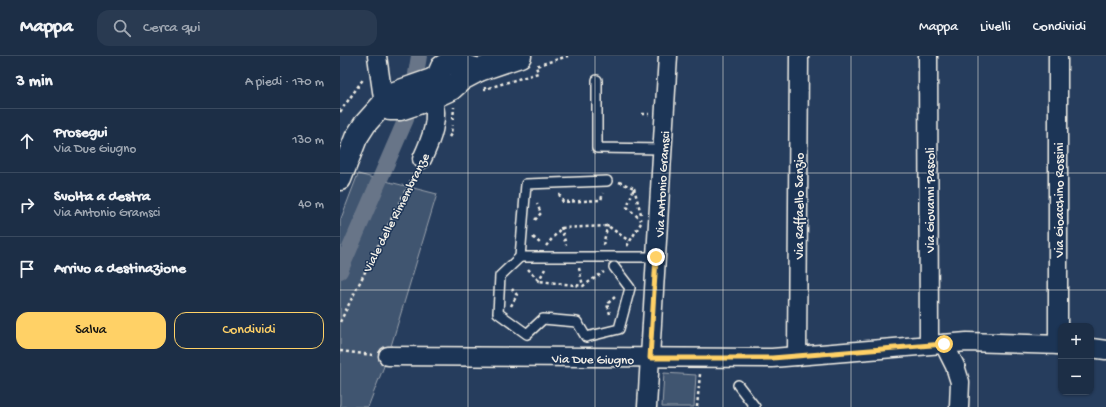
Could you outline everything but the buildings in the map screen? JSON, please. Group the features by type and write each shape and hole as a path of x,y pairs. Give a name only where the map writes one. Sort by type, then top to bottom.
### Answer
{"street":[{"path":"377,56 384,105 390,109 400,109 432,98 451,88 467,73 520,56"},
{"name":"Via Antonio Gramsci","path":"647,407 664,149 668,56"},
{"name":"Via Raffaello Sanzio","path":"797,356 799,56"},
{"name":"Via Giovanni Pascoli","path":"928,56 937,344"},
{"name":"Via Gioacchino Rossini","path":"1058,56 1060,323"},
{"path":"340,179 356,138 365,124 384,105 392,94 432,80 438,76 442,67 447,64 467,73"},
{"name":"Viale delle Rimembranze","path":"422,160 432,136 435,107 432,98"},
{"name":"Via Due Giugno","path":"388,356 772,358 968,342 1058,345"},
{"path":"937,344 955,366 960,382 959,407"},
{"path":"1094,348 1106,350"}],"lane":[{"path":"597,80 597,148 664,149"},
{"path":"608,181 526,184 520,257 500,276 498,313 527,334 543,319 577,322 586,337 619,328 630,288 610,268"},
{"path":"520,257 656,257"},
{"path":"738,385 755,407"}],"path":[{"path":"432,136 449,137 451,134 454,106"},
{"name":"Viale delle Rimembranze","path":"340,322 407,186 422,160"},
{"path":"557,190 563,202 601,200 608,181 610,180 634,188"},
{"path":"634,188 643,221"},
{"path":"634,188 628,207 643,221"},
{"path":"531,224 541,213 534,200"},
{"path":"633,248 626,248 628,241 643,221"},
{"path":"544,247 561,227 608,225 628,241"},
{"path":"603,248 608,225"},
{"path":"559,248 567,248 561,227"},
{"path":"531,234 544,247 552,248"},
{"path":"538,282 547,264"},
{"path":"578,265 583,286"},
{"path":"525,267 538,282 583,286 610,268"},
{"path":"507,284 517,295 510,308"},
{"path":"611,318 607,304 618,293"},
{"path":"340,351 388,356"},
{"path":"697,407 702,358"}],"shaded area":[{"path":"358,174 437,194 388,356 368,407 340,407 340,221"},
{"path":"664,373 696,375 694,407 662,407"}],"waterway":[{"path":"416,74 419,56"},
{"path":"340,271 406,119"}],"route":[{"path":"656,257 650,358 772,358 944,344"}]}
